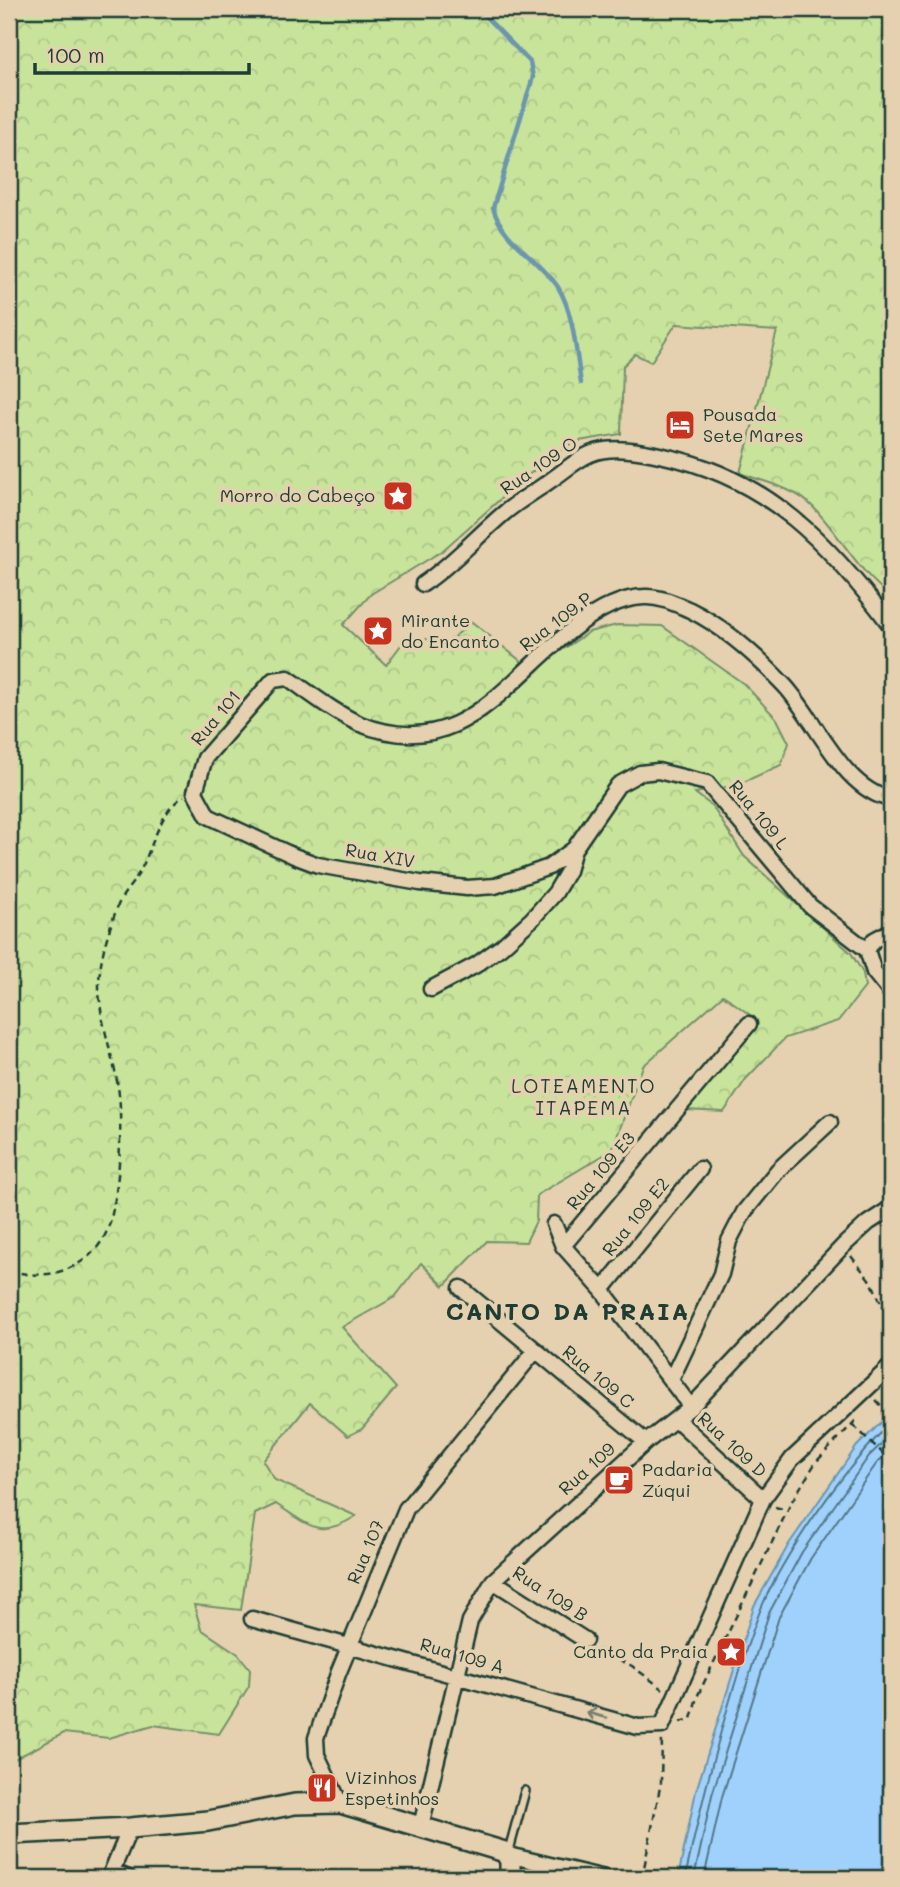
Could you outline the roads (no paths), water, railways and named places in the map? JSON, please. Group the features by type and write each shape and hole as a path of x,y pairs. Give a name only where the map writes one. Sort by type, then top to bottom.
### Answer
{"main road":[{"path":"9,1834 208,1821 295,1804 340,1803 508,1855 510,1878"}],"street":[{"name":"Rua 109 O","path":"423,584 440,573 503,514 584,457 601,451 636,451 679,459 734,480 771,499 824,544 891,626"},
{"name":"Rua 109 P","path":"280,677 288,678 359,723 421,735 438,733 457,726 480,709 565,635 600,611 629,599 663,599 714,624 746,648 786,687 861,788 891,799"},
{"name":"Rua 101","path":"195,793 205,758 273,680 280,677"},
{"name":"Rua 109 L","path":"430,989 493,953 531,919 555,893 568,871 574,849 618,785 627,778 658,771 707,783 810,906 867,950 874,972 891,993"},
{"name":"Rua XIV","path":"195,793 208,816 294,856 318,865 420,883 467,888 495,886 549,867 574,849"},
{"path":"867,950 874,940 891,932"},
{"name":"Rua 109 E3","path":"564,1246 749,1024"},
{"path":"671,1380 721,1274 729,1241 744,1212 778,1170 830,1122"},
{"name":"Rua 109 E2","path":"602,1290 700,1169"},
{"name":"Rua 109","path":"421,1826 470,1621 493,1581 646,1442 691,1407 844,1246 868,1223 891,1209"},
{"path":"554,1224 564,1246 602,1290 691,1407"},
{"name":"Rua 109 C","path":"461,1288 646,1442"},
{"name":"Rua 107","path":"340,1803 317,1755 316,1738 349,1645 406,1509 536,1350"},
{"path":"763,1499 792,1460 891,1366"},
{"name":"Rua 109 D","path":"676,1419 763,1499"},
{"name":"Rua 109 A","path":"252,1619 638,1727 662,1726 763,1499"},
{"name":"Rua 109 B","path":"493,1581 585,1640"},
{"path":"128,1878 110,1875 130,1828"},
{"path":"508,1855 605,1878"}],"lane":[{"path":"508,1855 525,1791"}],"water":[{"path":"891,1413 891,1878 678,1878 696,1791 754,1606 789,1544 857,1446"}],"waterway":[{"path":"478,9 530,62 533,77 493,208 505,231 558,287 568,309 574,334 581,383"}],"place":[{"name":"Pousada Sete Mares","path":"680,425"},
{"name":"Morro do Cabeço","path":"398,496"},
{"name":"Mirante do Encanto","path":"378,631"},
{"name":"Padaria Zúqui","path":"619,1480"},
{"name":"Canto da Praia","path":"731,1652"},
{"name":"Vizinhos Espetinhos","path":"322,1788"}],"district":[{"name":"LOTEAMENTO ITAPEMA","path":"584,1097"},
{"name":"CANTO DA PRAIA","path":"568,1312"}]}
